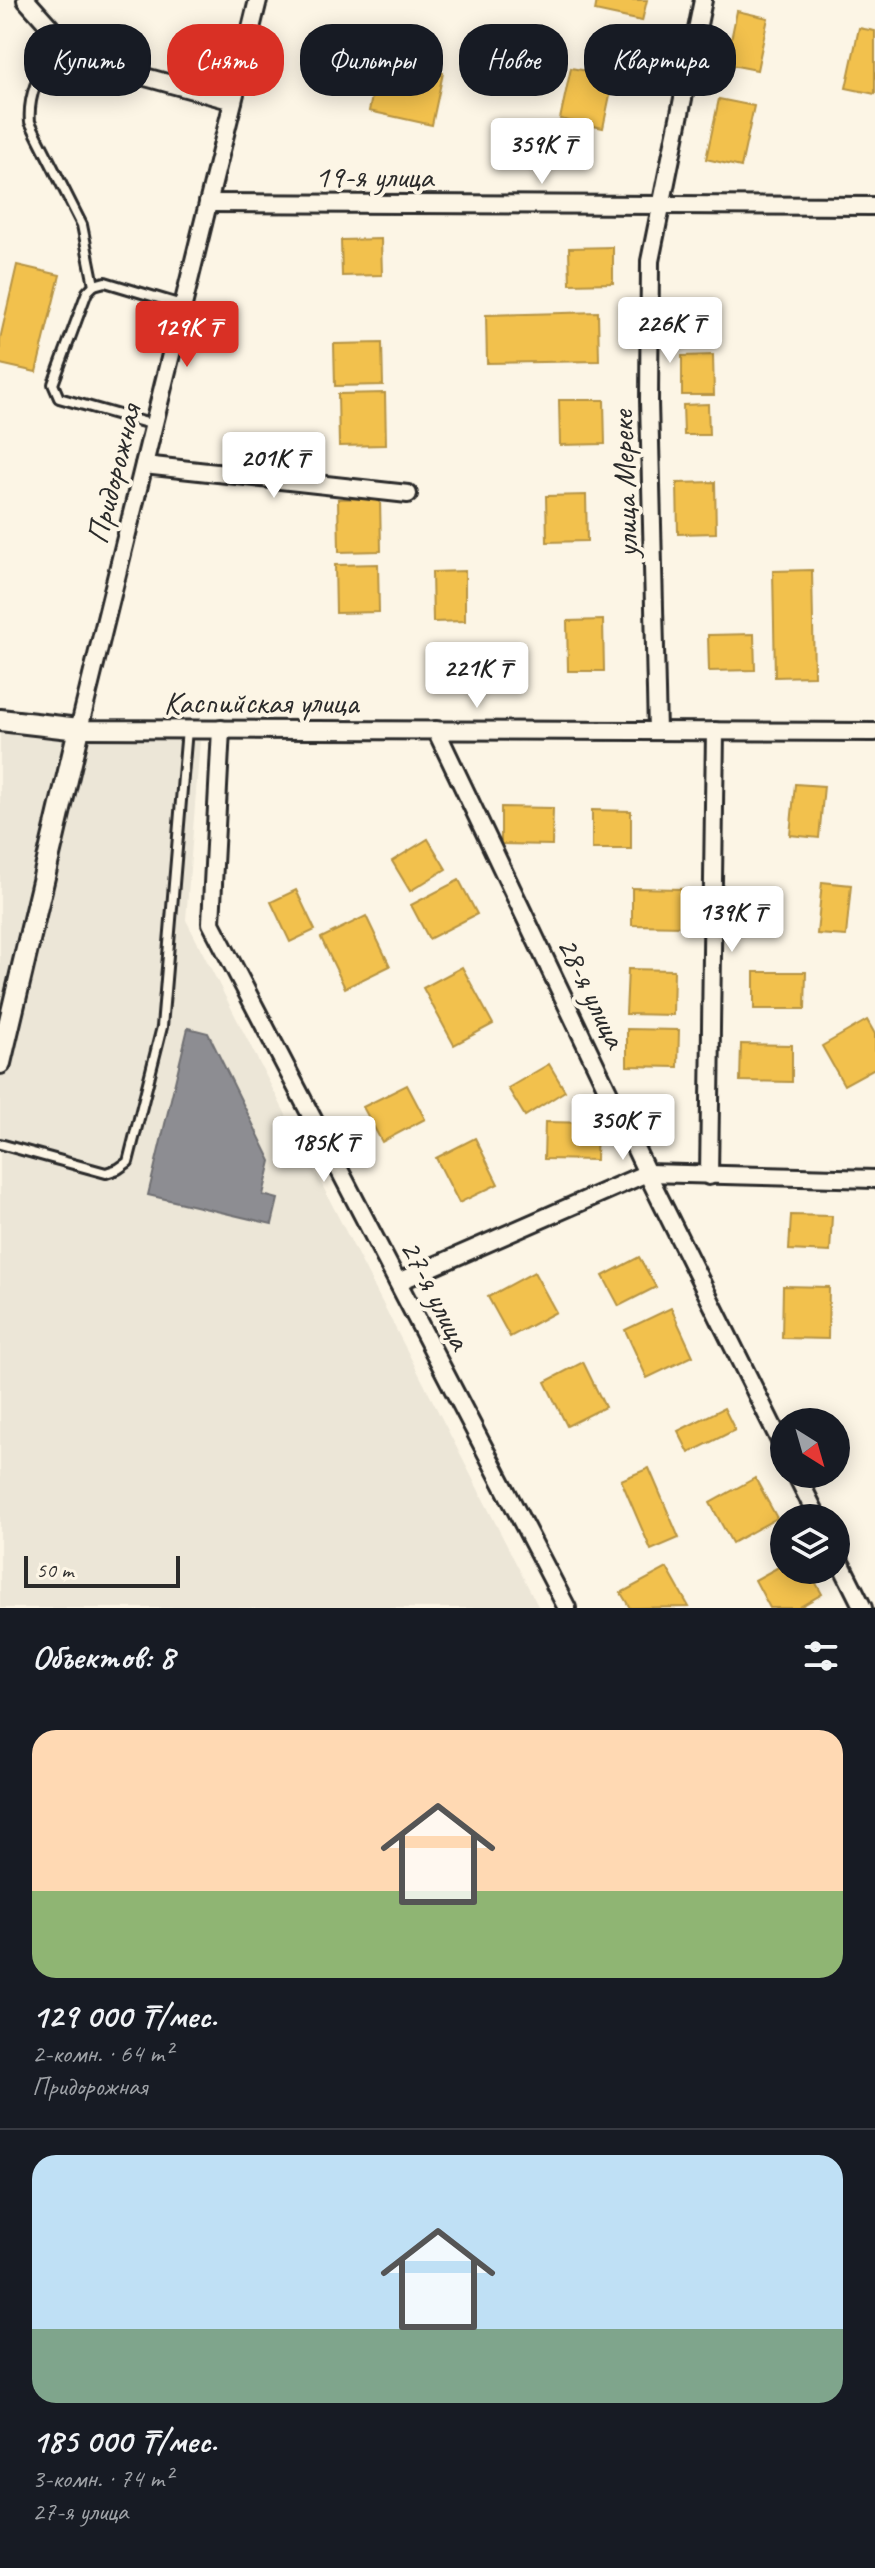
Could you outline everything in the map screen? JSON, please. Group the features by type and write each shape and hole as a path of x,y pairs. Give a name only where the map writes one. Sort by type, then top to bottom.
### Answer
{"street":[{"path":"26,0 47,24"},
{"name":"Придорожная","path":"79,729 258,0"},
{"name":"улица Мереке","path":"657,731 649,401 650,261 703,0"},
{"path":"151,79 233,101"},
{"name":"19-я улица","path":"208,203 875,206"},
{"path":"144,465 408,494"},
{"path":"0,720 79,729 0,1063"},
{"name":"Каспийская улица","path":"79,729 875,732"},
{"name":"27-я улица","path":"221,729 211,923 567,1608"},
{"name":"28-я улица","path":"436,730 647,1173 770,1421"},
{"path":"709,1176 715,731"},
{"path":"398,1282 647,1173 875,1179"},
{"path":"850,1582 863,1608"}],"lane":[{"path":"31,96 28,105 30,122 82,225 94,285"},
{"path":"154,425 59,398 53,384 87,292 94,285 105,282 182,305"},
{"path":"0,1144 106,1173 128,1162 162,1027 187,729"}],"shaded area":[{"path":"0,718 200,741 186,920 539,1608 0,1608"}],"building: Жильё":[{"path":"597,0 647,0 642,21 595,11"},
{"path":"737,11 768,18 757,70 736,66 734,24"},
{"path":"859,28 875,31 875,94 846,88"},
{"path":"571,68 584,70 584,96 610,96 603,128 560,119 565,96 568,96"},
{"path":"372,96 438,96 432,125 369,111"},
{"path":"719,99 754,106 741,167 706,159"},
{"path":"381,239 382,275 342,276 341,240"},
{"path":"613,247 613,283 570,284 569,248"},
{"path":"17,265 60,275 36,372 0,364 0,339"},
{"path":"598,312 599,361 487,363 486,315"},
{"path":"382,343 383,385 335,386 334,344"},
{"path":"713,355 714,395 682,395 682,356"},
{"path":"385,393 386,445 339,446 338,394"},
{"path":"559,400 604,400 605,444 560,445"},
{"path":"708,404 709,435 684,435 683,405"},
{"path":"715,482 716,533 678,534 677,483"},
{"path":"586,495 587,541 547,542 546,496"},
{"path":"380,498 381,551 339,552 338,499"},
{"path":"378,564 379,612 336,613 335,565"},
{"path":"812,570 814,676 775,677 773,571"},
{"path":"465,571 465,621 433,622 432,572"},
{"path":"603,620 604,671 568,671 567,621"},
{"path":"754,634 755,670 709,671 708,635"},
{"path":"795,784 824,786 819,838 790,835"},
{"path":"501,807 553,808 552,845 501,844"},
{"path":"592,810 631,811 631,849 592,849"},
{"path":"428,839 446,869 410,891 392,861"},
{"path":"459,880 477,914 429,939 411,905"},
{"path":"822,882 851,885 846,936 817,934"},
{"path":"632,888 684,889 683,926 632,925"},
{"path":"296,890 315,930 290,942 271,902"},
{"path":"366,916 390,966 345,988 321,938"},
{"path":"462,967 493,1024 454,1045 423,988"},
{"path":"628,969 674,970 673,1015 626,1014"},
{"path":"754,972 806,972 805,1009 754,1009"},
{"path":"867,1020 875,1034 875,1068 844,1085 822,1046"},
{"path":"627,1029 679,1030 678,1067 627,1066"},
{"path":"741,1044 792,1045 792,1082 740,1081"},
{"path":"549,1064 565,1091 525,1116 508,1088"},
{"path":"407,1085 425,1119 382,1142 363,1107"},
{"path":"545,1122 597,1123 596,1160 544,1159"},
{"path":"475,1138 498,1184 459,1203 436,1158"},
{"path":"791,1215 832,1216 830,1252 789,1250"},
{"path":"639,1257 656,1287 619,1306 603,1276"},
{"path":"534,1272 556,1312 510,1337 488,1297"},
{"path":"783,1286 829,1287 828,1339 782,1338"},
{"path":"671,1308 693,1356 647,1378 625,1330"},
{"path":"583,1362 605,1407 567,1426 545,1382"},
{"path":"724,1408 735,1430 689,1453 678,1431"},
{"path":"649,1468 679,1538 651,1550 621,1480"},
{"path":"755,1478 770,1505 770,1522 732,1543 710,1503"},
{"path":"667,1568 689,1607 630,1608 621,1593"},
{"path":"770,1572 770,1584 817,1584 822,1594 798,1608 770,1608 755,1580"}],"building: Промзона":[{"path":"188,1028 208,1033 271,1161 263,1195 278,1199 272,1224 148,1195"}]}
